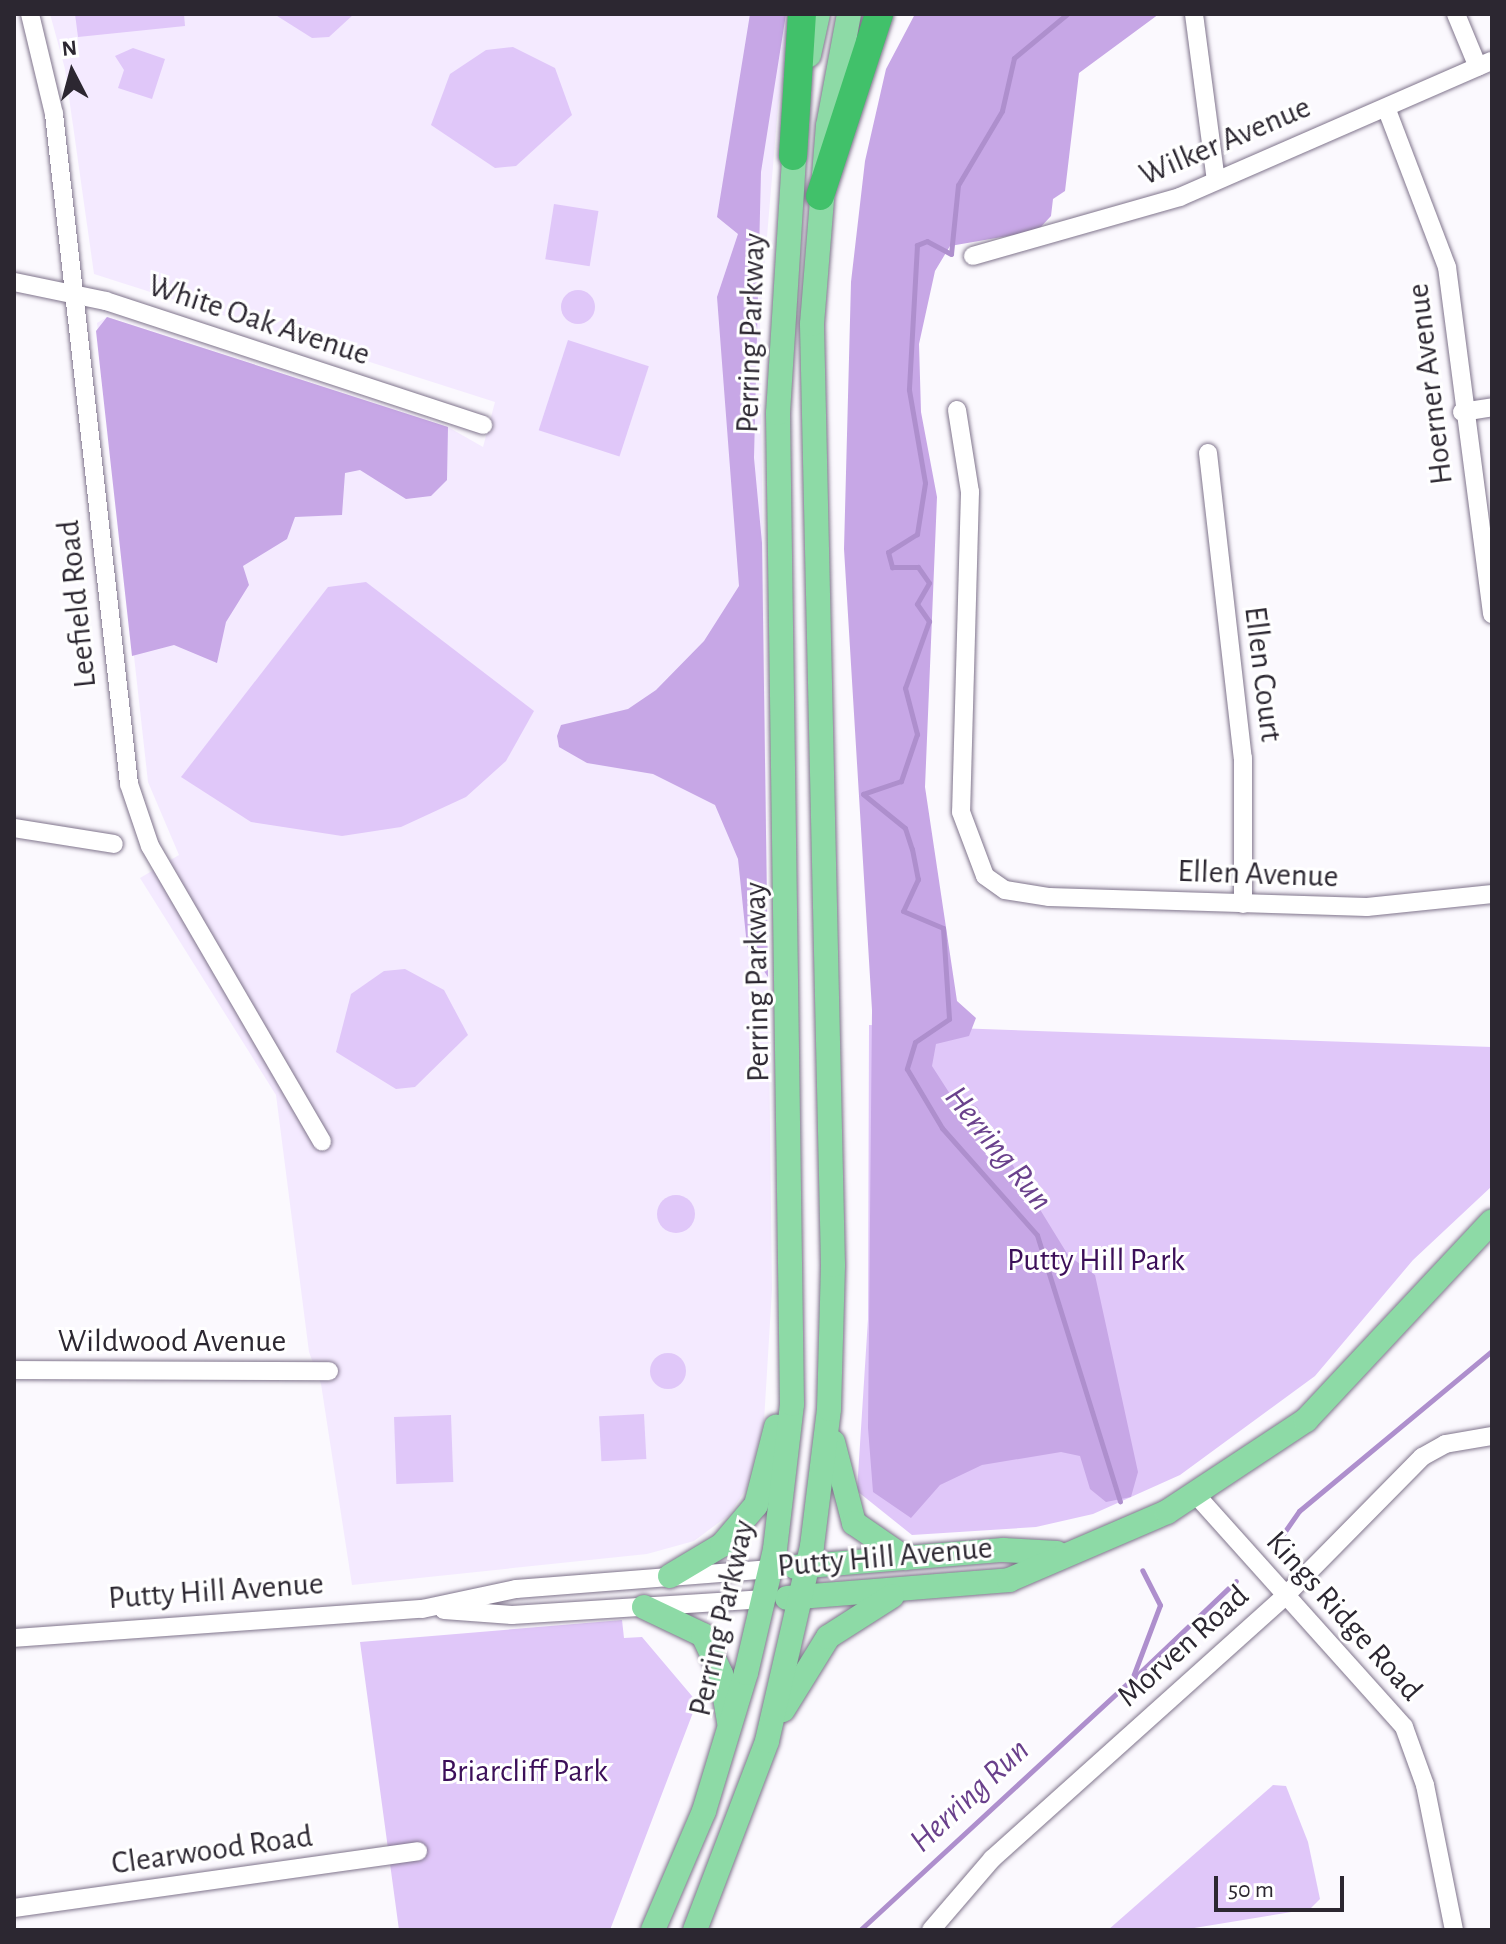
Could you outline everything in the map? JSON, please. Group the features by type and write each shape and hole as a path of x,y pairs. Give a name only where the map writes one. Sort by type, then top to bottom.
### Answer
{"highway":[{"path":"793,156 802,14"},
{"path":"820,196 879,14"}],"main road":[{"name":"Perring Parkway","path":"653,1930 730,1729 765,1599 771,1569 795,1327 778,413 793,156 818,14"},
{"name":"Perring Parkway","path":"695,1930 767,1741 808,1566 829,1409 833,1249 812,324 820,196 849,14"},
{"name":"Putty Hill Avenue","path":"765,1599 1009,1580 1059,1553 1197,1496 1273,1446 1336,1392 1492,1221"},
{"path":"670,1576 722,1545 756,1505 795,1327"},
{"path":"829,1409 847,1510 866,1536 908,1559"},
{"name":"Putty Hill Avenue","path":"771,1569 1059,1553"},
{"path":"767,1741 828,1637 864,1608 909,1590"},
{"path":"644,1607 703,1635 721,1674 730,1729"}],"street":[{"name":"Leefield Road","path":"30,14 54,114 133,799 168,879 322,1142"},
{"path":"1194,14 1216,180"},
{"path":"1456,14 1485,64"},
{"name":"Wilker Avenue","path":"973,256 1173,199 1387,110 1485,64"},
{"name":"Hoerner Avenue","path":"1387,110 1444,255 1462,412 1492,614"},
{"name":"White Oak Avenue","path":"14,282 74,293 483,425"},
{"path":"1462,412 1492,407"},
{"name":"Ellen Avenue","path":"957,410 970,492 961,812 985,876 1021,894 1243,904 1381,907 1492,894"},
{"name":"Ellen Court","path":"1208,453 1243,758 1243,904"},
{"path":"14,828 114,844"},
{"name":"Wildwood Avenue","path":"14,1370 329,1371"},
{"name":"Morven Road","path":"931,1930 992,1859 1286,1595 1422,1457 1445,1444 1492,1436"},
{"name":"Kings Ridge Road","path":"1197,1496 1404,1727 1425,1785 1454,1930"},
{"name":"Putty Hill Avenue","path":"422,1609 516,1589 771,1569"},
{"name":"Putty Hill Avenue","path":"14,1638 422,1609 512,1615 765,1599"},
{"name":"Clearwood Road","path":"14,1908 418,1851"}],"shaded area":[{"path":"50,14 796,14 778,107 760,319 772,1290 764,1421 746,1489 729,1515 694,1541 647,1554 352,1585 321,1384 309,1352 276,1095 140,878 179,855 148,782 97,323 107,317 448,427 483,447 495,402 94,274 65,69"},
{"path":"750,14 786,14 761,172 754,458 762,543 768,977 747,946 738,859 715,805 653,774 587,763 559,747 557,736 561,725 628,709 656,690 704,641 739,586 717,297 738,234 717,217"},
{"path":"915,14 1159,14 1079,73 1065,191 1053,199 1051,216 1037,231 950,246 935,271 919,344 921,412 937,497 925,787 957,1001 976,1018 969,1036 936,1044 932,1066 950,1094 977,1107 1068,1255 1095,1275 1138,1472 1131,1497 1106,1502 1090,1489 1080,1456 1061,1452 982,1465 940,1485 911,1518 873,1492 868,1428 872,1010 844,549 851,282 865,161 886,69"},
{"path":"107,317 448,427 447,480 431,496 406,499 360,470 345,473 342,515 295,517 287,539 243,566 249,585 226,622 217,663 174,645 132,656 96,331"}],"green space":[{"path":"75,14 184,14 185,26 78,37"},
{"path":"274,14 354,14 329,37 312,38"},
{"path":"513,47 555,68 572,115 516,166 495,168 431,125 450,74 486,50"},
{"path":"133,48 165,59 152,99 118,88 124,70 115,56"},
{"path":"554,204 598,211 590,266 545,259"},
{"path":"578,290 590,295 595,307 590,319 578,324 566,319 561,307 566,295"},
{"path":"568,340 649,366 619,457 539,430"},
{"path":"366,582 534,711 506,761 466,797 401,827 342,836 251,822 181,777 328,587"},
{"path":"405,969 444,990 468,1035 415,1087 396,1089 336,1052 351,994 384,971"},
{"name":"Putty Hill Park","path":"869,1025 1492,1047 1492,1186 1413,1260 1315,1376 1180,1475 1093,1514 1036,1527 912,1535 857,1491 868,1319"},
{"path":"676,1195 689,1201 695,1214 689,1227 676,1233 663,1227 657,1214 663,1201"},
{"path":"668,1353 681,1358 686,1371 681,1384 668,1389 655,1384 650,1371 655,1358"},
{"path":"644,1414 646,1459 601,1461 599,1416"},
{"path":"451,1415 453,1482 396,1484 394,1417"},
{"name":"Briarcliff Park","path":"622,1620 624,1638 642,1637 697,1702 610,1930 399,1930 360,1642"},
{"path":"1273,1785 1286,1786 1308,1842 1320,1899 1310,1909 1182,1930 1108,1930"}],"waterway":[{"name":"Herring Run","path":"1067,14 1014,58 1002,111 958,185 951,254 927,241 917,245 909,390 925,483 917,534 888,552 892,567 918,567 929,583 917,604 929,621 905,688 917,734 901,781 863,794 905,828 918,879 903,911 943,928 949,1019 915,1042 907,1069 942,1128 1037,1235 1120,1501"},
{"path":"1274,1547 1299,1511 1492,1351"},
{"name":"Herring Run","path":"860,1930 1132,1679 1160,1605 1142,1570"},
{"path":"1133,1679 1236,1581"}]}
